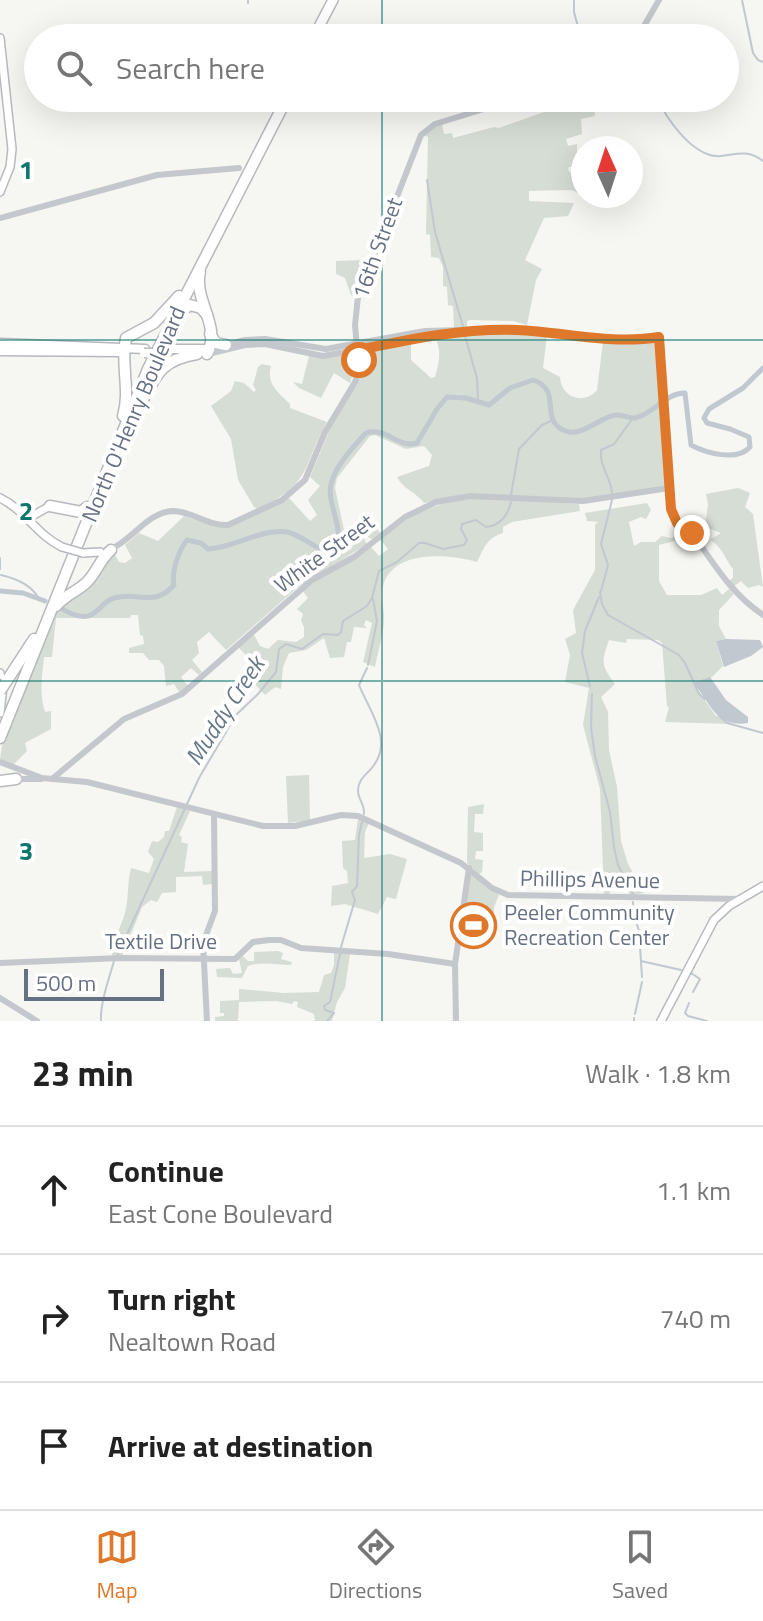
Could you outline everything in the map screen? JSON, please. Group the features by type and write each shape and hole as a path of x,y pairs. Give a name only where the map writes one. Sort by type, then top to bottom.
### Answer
{"highway":[{"path":"321,24 335,0"},
{"name":"North O'Henry Boulevard","path":"1,736 35,637 149,357 241,172 276,112"},
{"name":"North O'Henry Boulevard","path":"1,736 48,617 94,555 115,452 148,369 277,112"},
{"path":"203,351 210,334 209,312 198,287 205,259"},
{"path":"122,419 127,398 124,350 129,335 154,323 180,295"},
{"path":"115,452 163,368 174,359 203,351 207,344 208,319 201,308 190,305 182,309 168,328"},
{"path":"210,334 216,343 226,345"},
{"path":"45,508 81,512 87,507"},
{"path":"68,509 79,516 80,525"},
{"path":"48,617 64,597 87,582 94,555"},
{"path":"1,695 35,637"},
{"path":"0,781 16,779"}],"main road":[{"path":"0,38 12,149 10,167 0,192"},
{"path":"0,343 203,351"},
{"path":"0,351 124,350"},
{"path":"0,498 17,508 39,531 62,547 94,555"},
{"path":"39,531 36,518 45,508"},
{"path":"27,519 45,508"},
{"path":"661,1021 707,932 726,903 763,886"}],"street":[{"path":"645,24 659,0"},
{"name":"16th Street","path":"94,555 161,513 184,512 228,525 282,500 296,490 309,473 325,432 355,382 359,370 355,323 358,297 421,135 435,124 474,112"},
{"path":"0,218 136,180 217,169 241,172"},
{"path":"203,351 255,344 323,356 425,331 528,331 627,341 659,337 669,488 675,520 693,534 733,591 763,615"},
{"path":"203,351 245,340 265,339 315,348 358,347"},
{"name":"White Street","path":"52,779 124,719 182,694 312,580 354,557 405,517 436,502 470,496 583,501 669,488"},
{"name":"Phillips Avenue","path":"0,762 42,778"},
{"name":"Phillips Avenue","path":"16,779 87,782 274,827 341,815 358,816 469,868 492,888 511,896 726,903"},
{"path":"207,1021 204,937 215,911 214,814"},
{"path":"456,1021 455,964 469,868"},
{"name":"Textile Drive","path":"0,963 120,958 235,959 253,942 281,940 301,948 388,954 455,964"},
{"path":"0,998 37,1021"}],"shaded area":[{"path":"544,112 595,112 595,116 581,119 582,134 566,139 568,146 571,145 571,167 568,170 571,173 571,190 529,191 529,201 571,203 572,208 568,216 544,218 525,260 542,269 536,280 527,325 513,321 470,320 467,321 467,328 454,328 453,306 448,305 447,287 443,286 443,267 439,258 431,257 430,235 426,234 428,137 423,135 442,124 444,134 452,133 453,138"},
{"path":"362,260 367,264 355,297 351,295 345,278 336,274 336,261"},
{"path":"482,333 547,335 543,368 560,377 564,390 580,398 586,398 597,390 603,342 655,342 665,486 587,500 469,493 424,503 397,477 429,466 432,455 424,446 406,449 375,435 370,436 337,478 335,488 344,530 359,534 375,526 380,533 372,539 366,536 367,544 297,588 226,650 209,632 197,642 199,653 192,660 202,672 199,675 191,668 181,677 188,686 180,693 174,684 166,686 164,666 159,660 149,660 143,653 129,653 129,648 144,644 138,615 131,615 130,618 56,618 52,657 44,657 42,685 45,712 51,711 51,729 25,743 27,751 13,765 0,759 4,734 55,609 113,551 119,562 125,563 132,558 125,545 139,533 158,541 184,516 214,526 229,527 289,498 310,521 317,515 308,500 320,486 310,477 330,429 360,375 362,352 411,341 411,360 431,378 435,377 439,357 435,337"},
{"path":"354,352 356,364 350,383 334,373 321,398 293,382 302,384 309,356"},
{"path":"262,364 271,366 272,383 290,408 327,422 297,482 258,509 238,480 231,439 211,406 231,391 235,381 244,383 254,392 258,367"},
{"path":"738,488 750,493 745,507 753,514 763,587 748,588 741,581 733,587 729,581 733,578 733,569 710,540 721,533 705,527 706,494"},
{"path":"469,497 579,504 580,511 512,522 503,527 503,533 489,541 477,562 438,556 410,560 398,566 389,574 382,590 384,623 375,667 363,662 372,623 366,620 364,625 367,628 354,627 344,657 330,658 324,638 306,650 289,653 283,667 281,689 275,687 265,695 250,679 259,668 238,647 253,633 260,646 268,649 278,640 296,642 304,637 303,614 297,609 308,598 302,590 370,546 379,556 388,549 379,538 412,517 432,507"},
{"path":"647,503 651,510 646,519 641,517 629,522 634,546 641,542 655,542 662,536 671,538 685,534 687,538 659,545 659,581 667,595 701,595 717,588 722,595 729,589 734,594 719,610 719,626 726,639 716,641 723,666 712,677 694,684 715,715 733,724 665,722 669,707 662,643 658,640 627,639 626,643 609,640 604,664 615,684 601,697 608,712 609,750 617,787 621,841 628,864 644,893 630,895 618,874 609,895 604,894 600,789 583,725 589,688 565,682 570,655 565,639 576,633 573,610 595,570 595,525 598,522 587,521 585,513"},
{"path":"760,640 763,647 751,656 724,667 716,641"},
{"path":"710,677 726,700 748,717 748,723 728,722 714,712 693,683"},
{"path":"309,775 310,820 288,823 286,776"},
{"path":"484,804 483,814 475,814 474,832 483,833 483,851 476,851 475,859 483,860 479,874 467,863 468,807"},
{"path":"177,807 190,811 179,835 181,842 188,844 184,872 212,871 212,884 203,885 202,876 176,877 176,892 162,893 157,902 151,900 142,907 122,956 112,956 126,907 131,868 149,873 154,859 148,852 152,841 158,842 165,831 169,831"},
{"path":"358,819 369,823 365,832 364,858 390,854 407,859 396,899 387,897 378,914 345,904 331,906 332,886 348,883 347,871 343,868 342,841 355,840"},
{"path":"470,873 499,895 494,907 494,929 485,930 486,940 460,941"},
{"path":"254,952 283,953 281,959 292,962 291,965 264,963 248,966 242,978 217,977 216,969 230,968 233,974 242,973 239,959 243,956 248,961 254,961"},
{"path":"334,952 350,954 345,988 332,1021 315,1021 314,1014 297,1007 298,1002 276,1001 239,1002 238,1021 215,1021 215,1017 224,1016 220,1013 220,1001 239,1000 239,989 319,992 324,975 331,973 334,965"}],"waterway":[{"path":"574,0 577,24"},
{"path":"742,0 753,53 763,62"},
{"path":"665,112 691,144 707,154 721,156 741,153 763,161"},
{"path":"427,180 435,232 463,326"},
{"path":"465,336 477,378 478,401"},
{"path":"58,606 76,615 88,616 114,598 160,596 174,585 176,561 187,540 201,543 208,549 268,533 287,532 333,551 337,544 338,527 330,492 336,470 366,433 380,432 404,443 417,443 447,397 466,398 489,405 510,388 533,380 547,390 556,425 563,430 576,432 616,415 642,416 671,396 685,393 691,445 730,455 744,452 750,447 749,437 707,423 704,418 709,409 743,388 763,368"},
{"path":"612,493 601,450 614,444 633,418"},
{"name":"Muddy Creek","path":"511,495 519,449 542,425 553,420"},
{"path":"601,591 608,565 601,544 612,500"},
{"name":"Muddy Creek","path":"117,956 199,778 236,715 276,672 279,649 286,644 302,649 323,634 338,635 343,621 367,606 379,571 397,562 419,543 443,549 464,545 467,540 461,529 462,524 476,520 486,527 495,524 505,515 511,502"},
{"path":"0,558 0,569"},
{"path":"1,575 27,586 39,599"},
{"path":"0,591 23,593 45,601"},
{"path":"600,592 608,615 679,655 699,694 705,699"},
{"path":"590,686 582,653 585,631 599,597"},
{"path":"368,665 377,621 373,599"},
{"path":"364,814 358,787 374,765 381,745 377,725 359,685 367,668"},
{"path":"592,694 591,728 595,756 610,812 618,865 633,894"},
{"path":"719,716 727,723 763,733"},
{"path":"341,947 355,900 352,892 357,886 362,822"},
{"path":"633,902 639,931 642,977"},
{"path":"327,1021 334,1013 325,1010 324,1006 330,1002 340,954"},
{"name":"Muddy Creek","path":"101,1021 103,999 114,961"},
{"path":"641,961 681,970"},
{"path":"691,973 700,979 693,992"},
{"path":"635,1014 642,982"},
{"path":"689,1003 685,1013 707,1021"}],"place":[{"name":"Peeler Community Recreation Center","path":"473,925"}],"route":[{"path":"359,360 358,350 468,331 550,332 627,341 659,337 671,509 677,523 692,533"}]}
